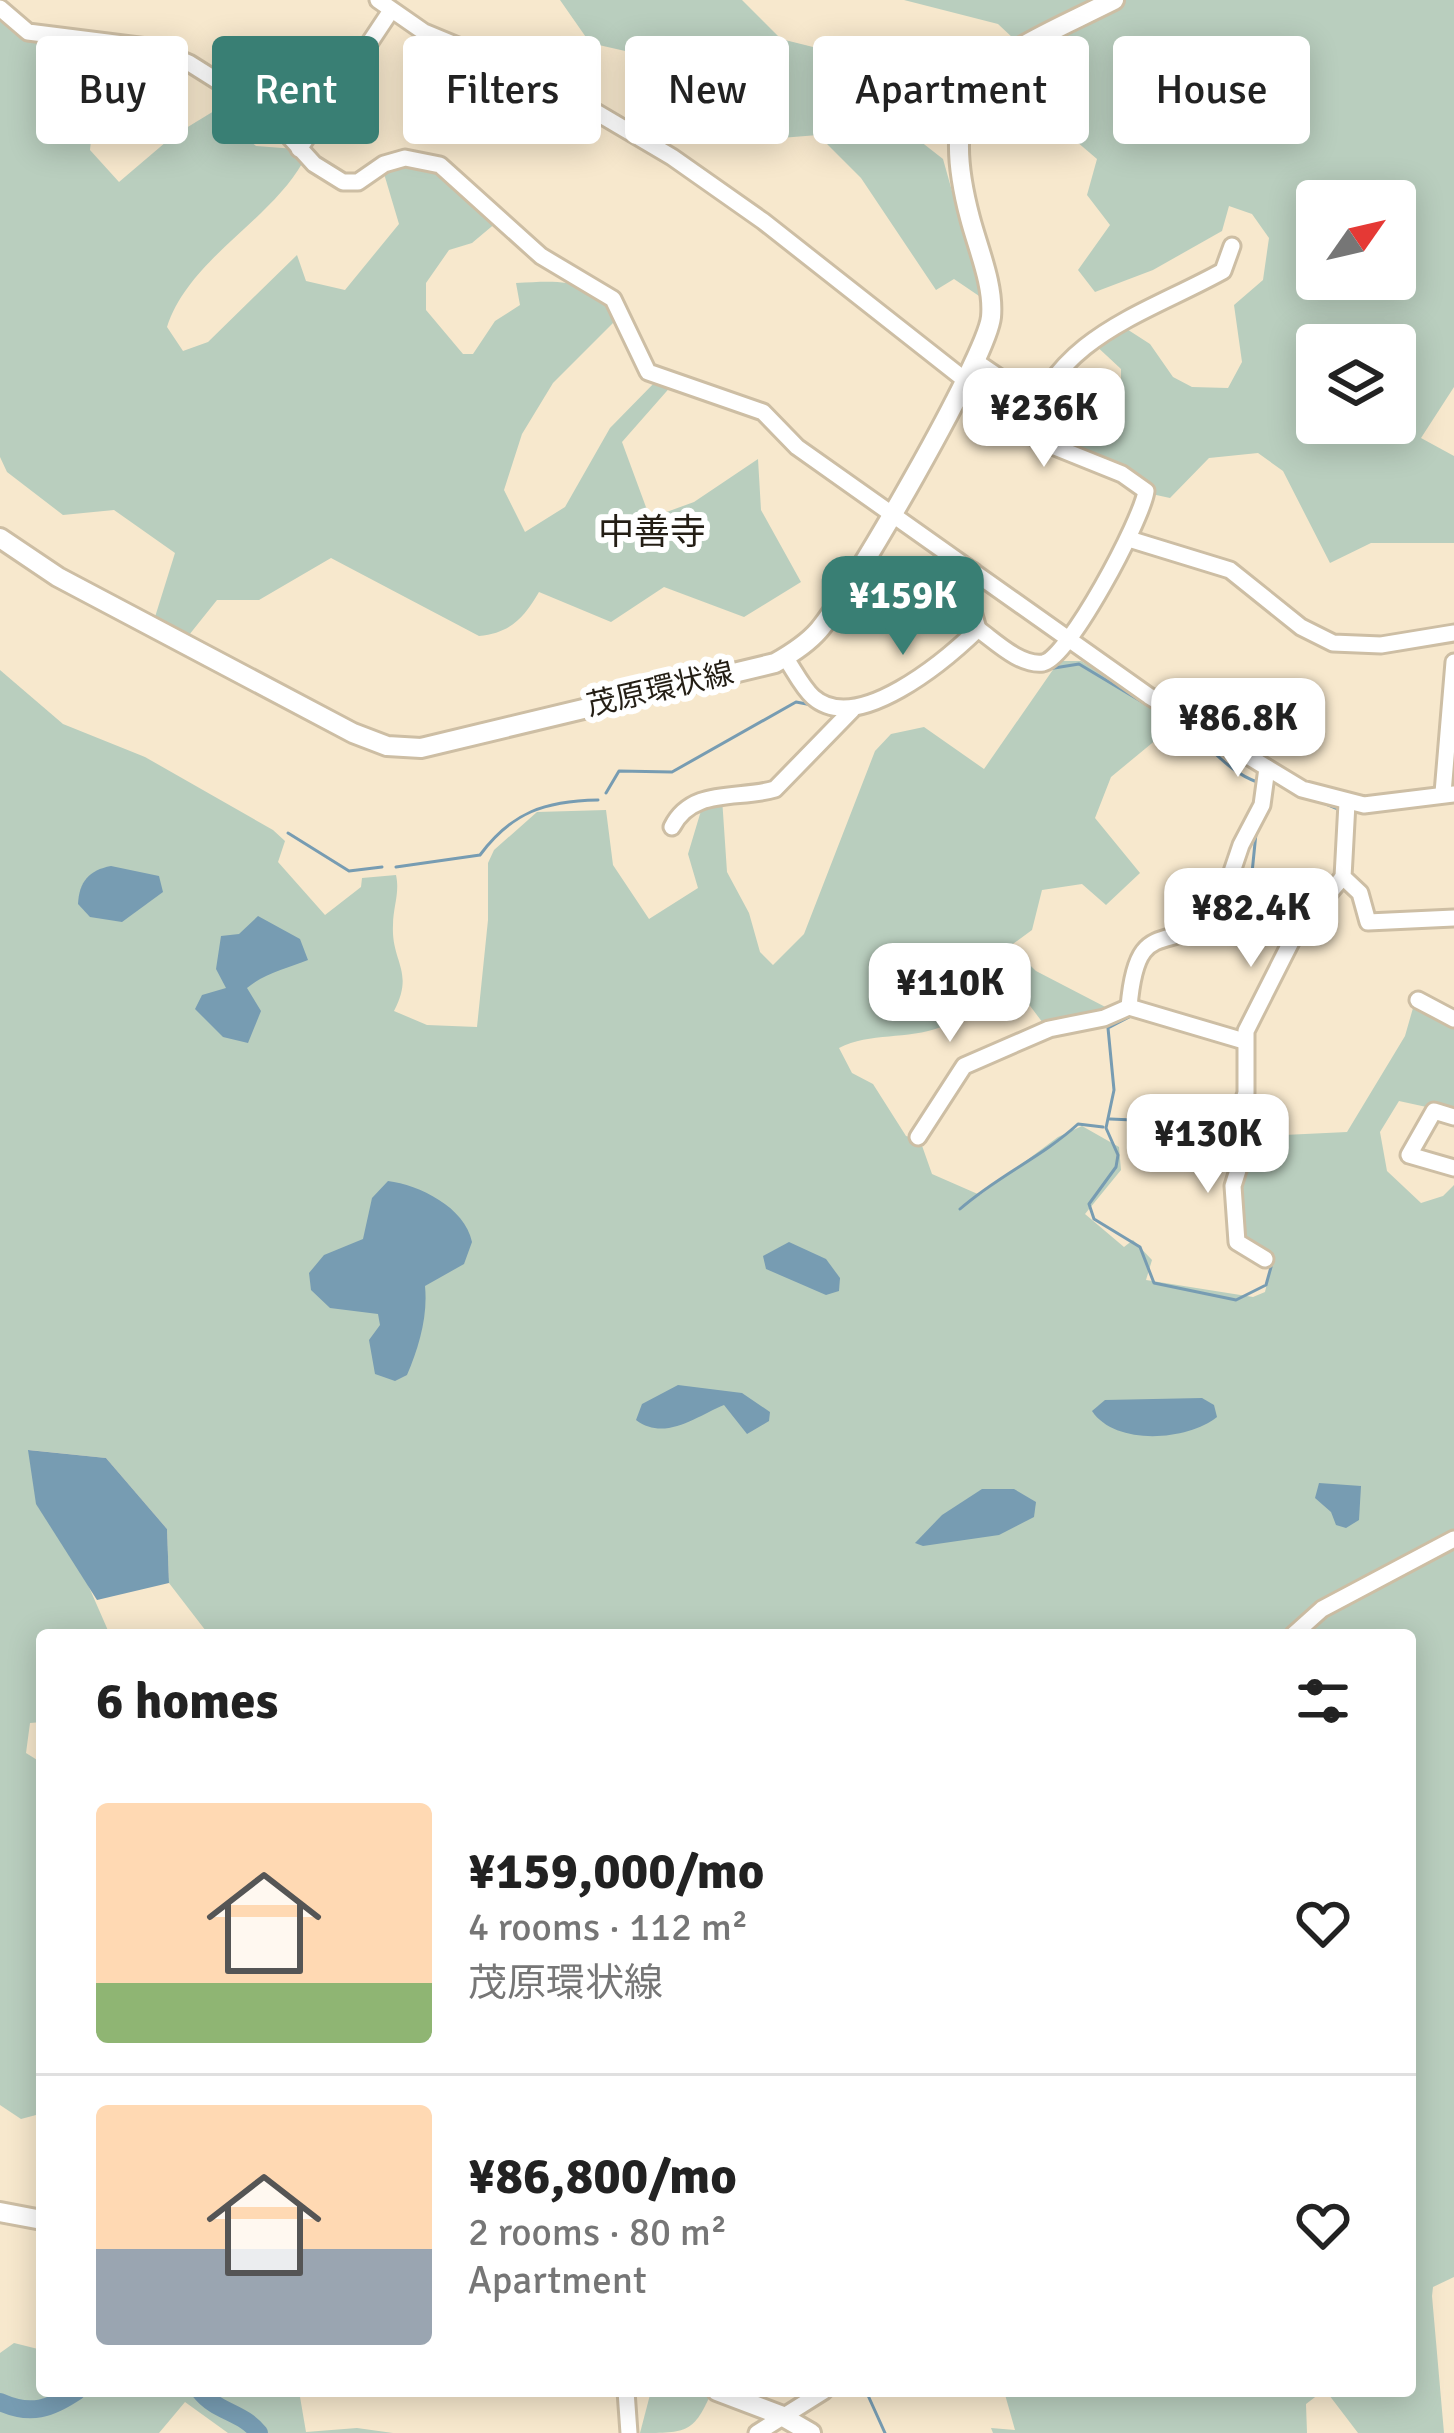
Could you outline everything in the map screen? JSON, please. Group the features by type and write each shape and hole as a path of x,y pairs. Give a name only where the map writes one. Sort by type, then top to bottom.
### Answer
{"main road":[{"name":"茂原環状線","path":"0,538 129,614 386,746 422,748 785,657 821,628 961,388 991,316 990,291 955,152 962,110 973,86 1015,50 1114,0"},
{"path":"0,2212 36,2219"},
{"path":"733,2397 780,2414 811,2433"}],"street":[{"path":"299,149 384,6 424,32 545,82 672,157 763,221 961,388 1026,433 1105,466 1146,491 1129,539 1066,640 1064,652 1041,663 1012,654 978,629 966,587 973,572"},
{"path":"0,8 28,32 154,48 189,63 267,112 299,149 343,182 358,182 384,164 405,158 440,165 541,256 613,298 648,371 763,412 796,447 1066,640 1302,789 1347,803 1448,794 1454,662"},
{"path":"1026,433 1037,403 1078,348 1100,331 1223,272 1232,246"},
{"path":"975,361 1037,403"},
{"path":"1129,539 1230,570 1301,627 1333,644 1381,644 1454,633"},
{"path":"671,827 680,811 692,805 734,793 771,792 852,710 909,685 978,629"},
{"path":"785,657 811,695 852,710"},
{"path":"1129,1007 1134,966 1149,944 1218,913 1241,845 1262,806 1267,768"},
{"path":"1265,1259 1237,1242 1233,1186 1239,1167 1231,1136 1246,1093 1244,1041 1282,955 1343,877 1347,803"},
{"path":"1343,877 1360,892 1368,922 1442,914 1454,918"},
{"path":"1418,1000 1454,1019"},
{"path":"918,1137 964,1066 1049,1029 1129,1007 1244,1041"},
{"path":"1454,1117 1433,1112 1409,1155 1454,1168"},
{"path":"1300,1629 1322,1609 1454,1539"},
{"path":"626,2397 629,2433"},
{"path":"758,2433 780,2414 813,2397"}],"green space":[{"path":"560,0 742,0 778,36 625,36 625,51 601,46 601,36 585,36"},
{"path":"904,0 1454,0 1454,387 1421,438 1454,456 1454,543 1371,543 1330,563 1283,471 1258,453 1209,458 1170,498 1147,493 1071,448 1082,431 1121,411 1121,369 1092,342 1119,324 1150,344 1173,377 1192,387 1228,388 1242,362 1234,305 1263,280 1269,238 1252,214 1229,206 1222,231 1153,270 1095,292 1078,270 1110,225 1087,195 1097,159 1079,144 1089,144 1089,36 1011,36 998,24"},
{"path":"0,13 24,33 50,36 36,36 36,144 91,144 90,150 119,182 164,144 188,144 188,127 212,112 212,144 296,149 303,162 288,184 211,261 178,303 167,327 183,351 208,342 297,255 306,281 345,290 399,224 382,167 419,164 434,169 459,185 497,222 472,243 449,250 426,283 426,310 463,354 473,354 495,321 520,305 516,283 573,284 596,294 621,315 553,383 522,434 504,490 525,532 565,507 610,428 658,379 673,384 622,442 650,518 694,502 758,459 761,510 801,582 744,617 664,587 611,622 539,592 515,623 479,636 331,558 259,600 217,600 189,635 155,617 175,553 114,510 63,515 7,472 0,457"},
{"path":"789,41 813,47 813,135 789,137"},
{"path":"827,144 924,144 943,159 982,298 954,279 936,290 861,178"},
{"path":"1059,661 1081,661 1180,720 1111,777 1095,818 1140,873 1106,905 1082,884 1042,890 1032,930 1010,946 1036,971 1115,1012 1046,1027 1015,986 941,1027 839,1048 852,1073 873,1084 906,1136 920,1140 932,1174 980,1195 1058,1137 1082,1126 1119,1147 1121,1170 1085,1214 1124,1247 1133,1240 1152,1260 1146,1280 1253,1297 1265,1292 1272,1262 1238,1240 1239,1124 1284,1135 1347,1132 1405,1036 1415,1001 1454,1022 1454,1113 1399,1101 1380,1132 1387,1171 1421,1203 1443,1196 1454,1185 1454,2277 1433,2287 1432,2296 1444,2433 1358,2433 1331,2397 1416,2397 1416,1629 204,1629 169,1583 167,1529 106,1458 29,1450 107,1629 36,1629 36,1722 30,1723 26,1753 36,1759 36,2115 21,2119 0,2105 0,670 63,724 145,757 273,830 285,841 278,862 325,915 361,887 362,878 396,875 393,938 402,986 394,1011 427,1025 477,1027 488,920 488,863 494,850 537,812 606,810 613,865 649,919 698,888 688,854 703,804 722,798 727,872 749,913 760,952 773,965 804,934 875,751 891,734 924,727 984,769"},
{"path":"14,2343 36,2348 36,2397 300,2397 306,2432 357,2428 393,2433 228,2433 185,2402 159,2433 0,2433 0,2353"},
{"path":"649,2397 709,2397 687,2428 640,2433"},
{"path":"1006,2397 1315,2397 1306,2404 1307,2433 993,2433 991,2428 1015,2430"}],"water":[{"path":"111,866 159,876 163,892 122,922 90,917 78,904 80,889 91,874"},
{"path":"258,916 300,939 308,960 247,988 261,1011 248,1043 223,1037 195,1009 202,995 226,988 216,969 221,936 239,934"},
{"path":"388,1181 413,1187 451,1208 472,1242 464,1264 425,1286 424,1320 415,1354 407,1375 395,1381 375,1374 369,1340 380,1325 378,1314 330,1308 311,1290 309,1273 324,1255 363,1239 372,1198"},
{"path":"789,1242 826,1259 840,1278 839,1291 826,1295 766,1269 763,1256"},
{"path":"678,1385 742,1393 770,1412 769,1421 747,1434 724,1405 669,1428 636,1420 642,1404"},
{"path":"1202,1398 1214,1405 1217,1417 1170,1435 1117,1430 1092,1411 1105,1400"},
{"path":"28,1450 106,1458 167,1529 169,1583 97,1600 36,1504"},
{"path":"1319,1483 1361,1486 1359,1520 1346,1528 1336,1525 1331,1512 1315,1498"},
{"path":"982,1489 1014,1489 1036,1502 1034,1517 999,1535 923,1546 915,1543 942,1515"}],"waterway":[{"path":"1077,447 1091,454"},
{"path":"1245,572 1270,593"},
{"path":"1048,669 1079,664 1174,721"},
{"path":"606,793 619,771 672,772 796,702 812,705"},
{"path":"1183,727 1236,771 1257,782"},
{"path":"396,867 480,855 504,828 531,812 598,800"},
{"path":"1319,801 1338,809"},
{"path":"288,833 349,871 382,867"},
{"path":"1224,916 1252,873 1256,833"},
{"path":"1131,1016 1108,1028 1114,1090 1106,1128 1118,1155 1116,1167 1089,1204 1094,1219 1140,1247 1154,1283 1236,1300 1266,1285 1271,1267"},
{"path":"1110,1119 1226,1124"},
{"path":"960,1209 1078,1124 1103,1127"},
{"path":"0,2402 21,2409 40,2408 67,2397"},
{"path":"207,2397 259,2433"},
{"path":"869,2397 885,2433"}],"district":[{"name":"中善寺","path":"652,531"}]}
